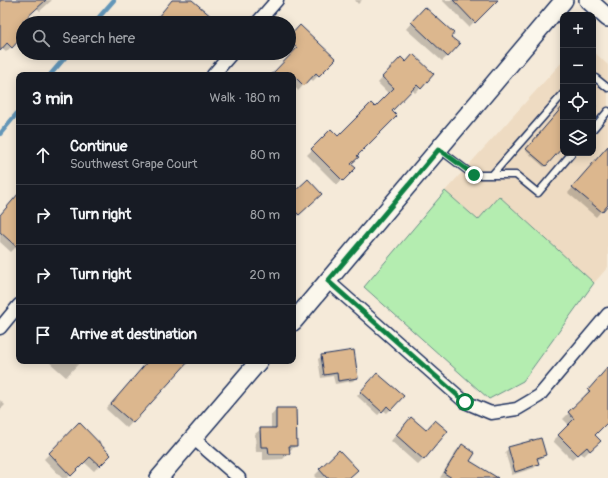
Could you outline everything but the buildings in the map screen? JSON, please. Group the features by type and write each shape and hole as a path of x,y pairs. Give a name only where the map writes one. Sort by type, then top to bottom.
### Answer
{"street":[{"path":"263,16 277,0"},
{"path":"296,318 564,0"},
{"path":"588,0 608,18"},
{"path":"216,72 226,60"},
{"path":"328,281 465,402 491,414 517,409 538,396 608,314"},
{"path":"0,328 16,309"},
{"path":"159,478 256,364"},
{"path":"193,438 239,478"}],"lane":[{"path":"596,78 608,88"},
{"path":"492,175 560,97"},
{"path":"596,125 608,111"},
{"path":"439,149 474,175 516,175 538,193 569,156"}],"shaded area":[{"path":"596,54 608,65 608,267 594,283 500,197 478,220 445,191 560,64 560,156 596,156"}],"green space":[{"path":"445,191 478,220 499,196 594,283 523,381 489,399 364,287"}],"waterway":[{"path":"100,16 114,0"},
{"path":"53,72 63,60"},
{"path":"0,134 16,115"}],"route":[{"path":"465,402 328,281 439,149 474,175"}]}
